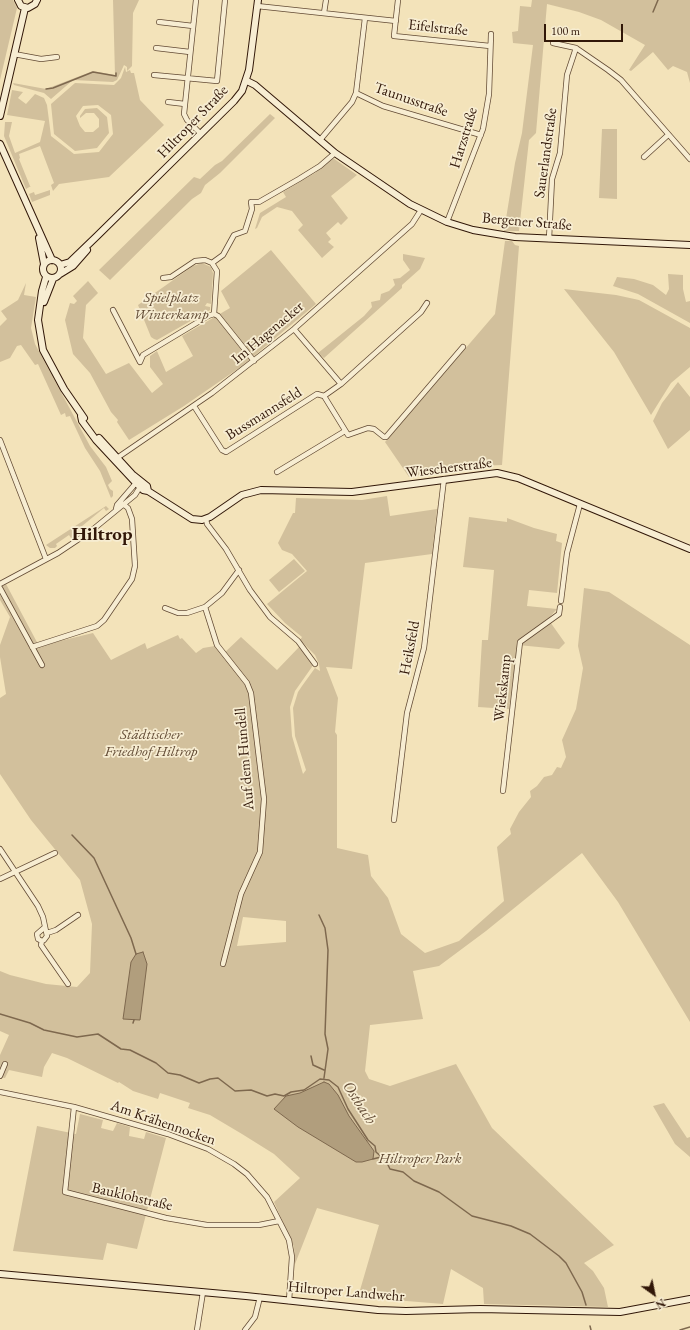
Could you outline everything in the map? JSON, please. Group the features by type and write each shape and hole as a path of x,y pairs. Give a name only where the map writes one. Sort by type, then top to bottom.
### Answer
{"street":[{"path":"18,0 25,8"},
{"path":"25,8 32,7 37,0"},
{"path":"190,0 196,0 184,117 201,134"},
{"path":"154,75 217,81 225,0"},
{"path":"324,13 326,0"},
{"path":"396,21 398,0"},
{"name":"Eifelstraße","path":"257,3 324,13 396,21 394,36 490,46"},
{"name":"Hiltroper Straße","path":"60,265 70,262 234,101 247,81 257,3"},
{"path":"0,116 4,86 14,54 25,8"},
{"path":"320,140 352,102 356,93 365,18"},
{"path":"159,22 193,26"},
{"name":"Harzstraße","path":"447,222 481,135 489,94 491,34"},
{"path":"553,43 576,48 590,56 621,80 690,159"},
{"path":"156,48 190,52"},
{"name":"Sauerlandstraße","path":"549,239 552,179 560,154 567,75 576,48"},
{"path":"14,54 41,59 57,57"},
{"name":"Bergener Straße","path":"247,81 255,85 335,153 421,210 447,222 495,235 690,246"},
{"name":"Taunusstraße","path":"356,93 383,106 481,135"},
{"path":"168,102 185,104"},
{"path":"644,157 668,135"},
{"path":"0,144 52,260 60,265 60,274 50,278"},
{"path":"212,263 223,255 234,235 245,231 252,209 251,202 259,202 299,179 320,166 335,153"},
{"name":"Im Hagenacker","path":"116,460 194,406 294,329 412,224 421,210"},
{"path":"37,229 44,264 42,271 50,278"},
{"name":"Hiltroper Straße","path":"60,274 76,263 97,236"},
{"path":"44,264 52,260"},
{"path":"163,278 171,277 195,261 205,260 212,263 217,271 214,314"},
{"path":"50,278 39,314 40,338 43,350 81,416 116,460 139,484 146,486 148,491 192,519 206,519 223,544 250,590 270,617 298,641 315,664"},
{"name":"Bussmannsfeld","path":"324,396 341,384 421,312 426,303"},
{"path":"113,310 140,362 143,355 208,316 214,314"},
{"path":"214,314 218,316 254,361"},
{"path":"294,329 341,384"},
{"path":"277,472 345,431 350,435 362,429 368,428 374,429 386,437 463,347"},
{"name":"Bussmannsfeld","path":"194,406 224,452 317,394 324,396 345,431"},
{"path":"0,440 46,559"},
{"name":"Wiescherstraße","path":"206,519 242,495 254,491 352,492 416,485 444,479 497,473 518,478 690,549"},
{"name":"Heiksfeld","path":"394,820 407,712 424,648 444,479"},
{"path":"0,584 46,559 91,531 116,509 139,484"},
{"path":"32,647 97,626 104,620 132,579 135,566 132,519 128,508 122,503"},
{"path":"561,601 567,553 580,504"},
{"path":"165,608 178,613 187,613 205,607 222,593 239,570"},
{"path":"0,588 42,665"},
{"name":"Auf dem Hundell","path":"205,607 216,645 247,682 251,693 264,799 260,852 241,894 223,964"},
{"name":"Wiekskamp","path":"503,791 520,642 559,614 560,607"},
{"path":"0,849 37,904 47,933 47,938 42,941"},
{"path":"0,880 15,871 55,853"},
{"path":"47,933 56,930 78,915"},
{"path":"42,941 38,939 37,934 45,928"},
{"path":"42,941 41,946 68,984"},
{"path":"0,1076 6,1064"},
{"name":"Am Krähennocken","path":"0,1092 74,1107 168,1134 198,1144 218,1153 234,1164 259,1186 267,1197 291,1249 289,1301"},
{"name":"Bauklohstraße","path":"74,1107 65,1192 166,1218 207,1225 259,1225 279,1221"},
{"name":"Hiltroper Landwehr","path":"0,1274 406,1311 480,1309 608,1312 627,1311 690,1299"},
{"path":"197,1330 203,1292"},
{"path":"245,1330 255,1317 260,1297"}],"green space":[{"path":"0,0 13,0 17,8 0,80"},
{"path":"113,0 139,0 133,13 132,66 127,71 127,67 124,65 117,80 113,82 73,80 51,99 44,93 14,85 13,83 46,89 93,71 115,75"},
{"path":"532,0 690,0 690,83 687,72 673,66 668,70 653,52 631,71 629,70 645,45 601,20 579,12 547,4 536,133 529,140 519,231 504,231 515,163 522,133 533,45 513,43 512,32 518,31 520,6 531,7"},
{"path":"125,67 126,72 130,70 131,73 134,73 140,100 164,125 109,177 59,184 53,191 51,185 54,183 40,146 19,154 19,159 31,186 26,189 4,136 5,122 12,122 9,136 15,153 40,142 45,121 7,115 12,90 23,92 18,98 26,104 35,94 44,98 47,105 51,136 74,154 99,152 113,134 111,115 98,105 83,106 76,116 80,126 85,132 93,132 99,127 99,119 94,113 86,113 80,118 80,116 85,109 97,108 107,117 109,133 97,148 75,151 54,134 51,104 75,83 114,85 121,78"},
{"path":"270,114 275,118 220,173 205,185 201,193 192,199 110,280 99,270 194,177 200,179 215,165 222,161"},
{"path":"602,129 617,129 617,199 599,198"},
{"path":"333,158 357,175 331,196 348,218 341,225 338,222 326,233 331,239 328,242 334,247 322,258 298,230 303,225 292,211 277,207 262,217 257,228 255,229 260,213 286,197 283,192 315,173"},
{"path":"50,190 50,195 32,202 29,194 34,192 35,195"},
{"path":"505,241 512,241 515,245 519,246 502,465 477,466 409,477 385,442 495,314"},
{"path":"271,250 316,304 242,366 184,406 129,440 117,422 118,420 111,412 90,373 73,354 65,320 70,303 74,304 77,301 73,296 88,281 98,293 86,305 83,338 106,374 129,363 152,393 163,384 150,367 150,356 157,351 166,372 193,356 182,336 230,308 221,291"},
{"path":"403,254 425,258 420,269 402,285 402,288 324,358 318,353 364,316 372,307 371,302 380,300 381,294 389,291 395,285 393,279 400,278 410,270 403,260"},
{"name":"Spielplatz Winterkamp","path":"202,263 211,267 213,273 211,304 207,303 205,306 210,307 210,310 157,340 154,339 151,337 138,305 193,266"},
{"path":"668,274 683,275 683,289 686,302 690,301 690,323 638,294 613,286 617,277 634,279 653,285 666,295 669,289"},
{"path":"26,283 24,295 36,297 31,328 35,344 90,446 106,467 112,481 108,485 113,491 113,496 111,498 100,471 85,448 70,416 66,417 65,413 61,415 38,364 35,365 21,345 17,346 10,358 0,362 0,326 7,319 1,311 18,300"},
{"path":"564,289 616,295 639,300 690,328 690,367 671,383 651,415 614,352"},
{"path":"678,382 690,397 690,430 668,449 653,421 662,403"},
{"path":"387,496 390,516 437,509 432,554 365,563 352,669 326,667 338,698 335,732 337,735 337,848 368,855 371,876 388,898 401,934 425,953 459,941 504,901 497,847 511,834 510,829 519,812 531,797 530,791 537,786 544,777 552,775 557,767 561,768 566,757 562,740 576,709 583,668 578,646 584,588 609,592 690,645 690,1022 618,902 582,853 486,931 439,966 413,971 423,1019 370,1025 365,1071 369,1079 390,1086 456,1064 492,1128 614,1245 584,1263 593,1271 604,1288 608,1307 484,1304 483,1288 451,1269 443,1304 358,1297 379,1225 317,1208 295,1264 294,1247 274,1202 300,1178 274,1154 242,1134 210,1115 188,1108 190,1103 160,1093 158,1099 133,1091 119,1082 118,1083 67,1058 52,1053 44,1067 42,1077 9,1070 5,1078 0,1077 0,1055 9,1035 0,1031 0,971 46,984 77,987 90,973 92,924 80,880 31,820 0,774 0,698 6,694 0,657 0,645 10,617 0,600 0,588 6,584 39,646 93,633 111,660 145,643 147,649 178,635 180,639 182,638 196,653 203,648 215,646 222,655 241,637 277,670 300,646 314,664 295,691 290,707 292,736 303,774 306,770 295,736 293,708 298,692 315,668 320,671 315,655 300,640 302,637 285,623 267,604 307,571 292,554 282,550 278,543 293,513 295,513 296,498 362,500","holes":["243,917 286,921 286,942 237,946"]},
{"path":"106,506 109,509 106,511 104,508 76,531 78,533 71,538 69,535 56,544 57,546 55,548 50,548 46,545"},
{"path":"469,517 507,522 507,518 534,528 557,534 556,541 562,543 557,593 529,590 527,606 557,609 548,619 565,643 559,649 518,645 509,709 478,707 482,640 488,640 494,570 463,567"},
{"path":"294,559 305,571 279,592 269,580"},
{"path":"664,1103 687,1138 690,1137 690,1157 675,1144 653,1106"},
{"path":"80,1114 103,1120 101,1128 113,1131 117,1123 130,1127 129,1136 144,1139 146,1132 166,1138 137,1249 107,1243 103,1260 13,1251 37,1126 76,1134"}],"shaded area":[{"path":"143,952 147,964 140,1020 123,1019 131,962 136,954"},
{"path":"324,1082 329,1084 338,1095 349,1116 374,1151 373,1159 356,1162 298,1127 274,1109 286,1096 300,1093"}],"waterway":[{"path":"653,12 658,0"},
{"path":"46,89 53,88 93,72 116,76 116,73"},
{"path":"72,835 94,858 131,938 136,954"},
{"path":"319,915 325,928 328,950 325,1034 328,1049 324,1078"},
{"name":"Ostbach","path":"0,1014 30,1023 44,1030 77,1037 98,1034 121,1049 130,1050 156,1063 168,1073 180,1075 199,1083 218,1078 235,1091 251,1090 267,1096 275,1094 284,1096 291,1092 304,1090 320,1079 329,1080 338,1087 348,1109 368,1140 375,1146 376,1152 386,1161 390,1169 403,1172 414,1181 439,1192 472,1216 511,1226 530,1234 566,1263 582,1292 586,1305"},
{"path":"311,1056 313,1065 324,1070"},
{"name":"Ostbach","path":"373,1159 381,1157"},
{"name":"Ostbach","path":"590,1326 591,1330"},
{"name":"Ostbach","path":"680,1330 690,1327"}],"district":[{"name":"Hiltrop","path":"102,535"}],"park label":[{"name":"Städtischer Friedhof Hiltrop","path":"151,744"},
{"name":"Hiltroper Park","path":"420,1159"}]}
